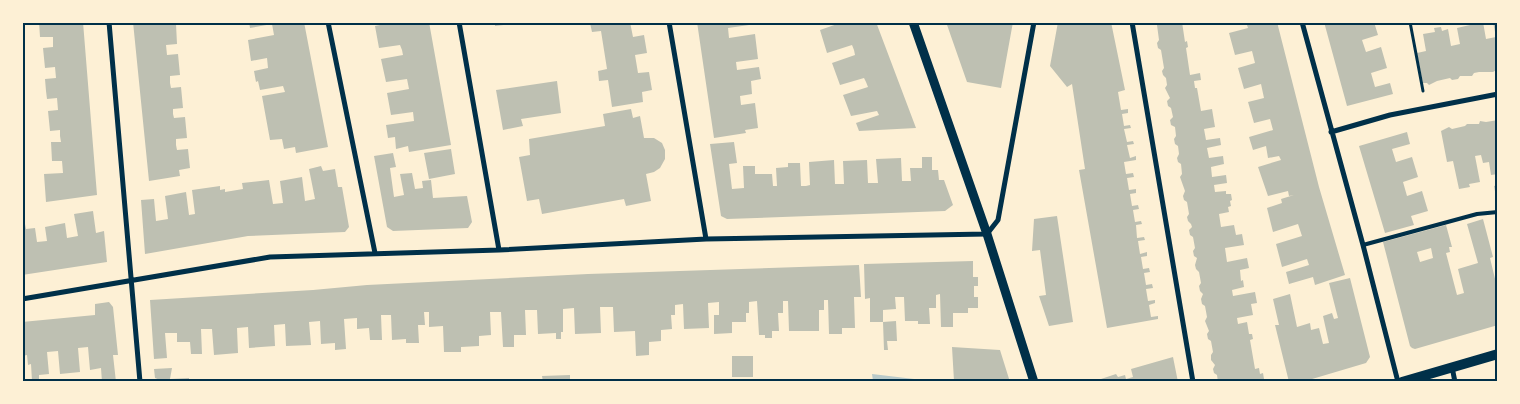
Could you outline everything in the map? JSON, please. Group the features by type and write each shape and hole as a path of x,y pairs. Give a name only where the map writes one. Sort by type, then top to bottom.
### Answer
{"main road":[{"path":"1400,382 1498,354"}],"street":[{"path":"108,22 140,382"},
{"path":"328,22 375,253"},
{"path":"459,22 499,250"},
{"path":"669,22 706,239"},
{"path":"913,22 987,234 1034,382"},
{"path":"987,234 998,220 1034,22"},
{"path":"1132,22 1193,382"},
{"path":"1302,22 1400,382"},
{"path":"1331,132 1390,115 1498,94"},
{"path":"22,299 270,257 499,250 706,239 987,234"},
{"path":"1452,367 1455,382"}],"lane":[{"path":"1363,245 1477,214 1498,212"}],"path":[{"path":"1410,22 1423,91"}],"shaded area":[{"path":"872,374 931,381 873,381"}],"building":[{"path":"39,22 83,22 97,195 46,202 44,174 63,173 62,161 52,161 51,142 61,142 60,130 50,131 48,111 58,110 57,98 47,99 45,79 56,78 55,67 45,68 43,48 53,47 53,37 40,37"},
{"path":"133,22 164,22 164,25 176,24 177,44 166,45 167,55 178,54 180,75 170,76 170,83 171,88 181,87 183,108 173,109 174,118 185,117 187,138 176,139 176,145 177,150 188,149 190,168 179,170 180,176 149,181"},
{"path":"249,22 304,22 328,147 296,153 295,147 284,149 282,139 270,140 262,96 285,92 283,86 260,90 254,71 268,68 267,58 251,61 248,40 274,35 272,24 250,28"},
{"path":"395,22 429,22 451,145 409,152 408,146 396,149 395,137 388,138 386,125 414,121 413,112 391,115 387,93 409,89 407,79 386,82 381,59 403,55 400,45 379,48 375,26"},
{"path":"495,22 512,22 512,24 495,26"},
{"path":"630,22 633,37 644,35 647,53 635,55 638,73 649,72 652,90 642,92 643,102 612,107 608,80 599,81 598,71 607,69 601,31 592,32 590,23"},
{"path":"697,22 749,22 749,25 728,28 729,38 755,34 758,59 736,62 737,70 759,67 761,79 751,81 752,94 740,96 741,105 755,103 758,128 745,130 746,133 714,138"},
{"path":"843,22 876,22 916,128 859,131 856,123 879,115 877,111 851,116 843,95 868,87 864,78 840,85 832,63 855,55 854,50 852,45 827,53 820,30"},
{"path":"946,22 1013,22 1001,88 967,82"},
{"path":"1058,22 1111,22 1125,90 1118,92 1121,110 1128,109 1128,113 1122,114 1124,126 1130,125 1131,128 1124,129 1127,142 1133,141 1134,144 1127,145 1130,158 1136,156 1136,160 1124,162 1126,174 1133,173 1134,177 1127,178 1129,190 1136,189 1136,193 1130,194 1132,206 1138,205 1139,209 1133,210 1135,222 1141,221 1142,224 1136,225 1137,238 1144,237 1145,240 1138,241 1140,254 1147,252 1147,256 1141,257 1143,269 1149,268 1150,272 1144,273 1146,285 1152,284 1153,288 1146,289 1148,301 1155,300 1155,303 1149,305 1151,317 1158,316 1158,319 1107,328 1079,170 1085,169 1072,84 1067,87 1050,66"},
{"path":"1182,22 1185,42 1187,41 1188,47 1186,48 1190,75 1200,73 1201,80 1194,81 1201,111 1212,109 1215,127 1204,129 1206,140 1220,138 1221,145 1207,148 1209,158 1223,156 1224,164 1211,167 1212,177 1226,175 1227,183 1214,185 1215,192 1226,191 1226,194 1231,194 1232,200 1230,201 1231,206 1228,207 1229,212 1219,214 1221,227 1234,225 1236,235 1242,234 1244,245 1225,248 1227,262 1247,258 1249,268 1240,270 1241,281 1243,280 1244,287 1232,290 1233,296 1255,292 1257,303 1251,304 1253,315 1237,318 1238,324 1247,322 1249,334 1252,334 1253,339 1250,340 1255,369 1259,368 1260,374 1263,373 1264,379 1257,382 1218,382 1217,375 1213,369 1215,365 1211,360 1211,355 1213,352 1211,341 1208,339 1207,334 1209,331 1205,321 1207,317 1205,306 1202,304 1201,299 1203,294 1199,286 1201,283 1199,272 1195,265 1197,258 1194,256 1193,237 1190,235 1189,230 1192,227 1187,217 1189,214 1187,202 1184,200 1185,191 1180,177 1182,174 1181,164 1177,158 1179,154 1178,146 1175,144 1174,139 1176,136 1175,127 1171,125 1170,120 1173,117 1167,101 1170,98 1165,88 1167,85 1166,78 1163,75 1162,71 1164,68 1161,50 1158,48 1157,43 1159,40 1157,25"},
{"path":"1246,22 1277,22 1319,187 1345,275 1315,285 1313,277 1289,284 1286,272 1309,265 1307,259 1282,267 1276,244 1302,236 1298,224 1273,232 1267,208 1282,203 1281,199 1294,195 1289,196 1288,191 1268,196 1258,167 1281,160 1279,156 1268,158 1266,146 1253,150 1249,137 1273,130 1270,119 1254,123 1248,102 1264,98 1261,84 1244,89 1238,68 1255,63 1252,51 1235,55 1229,33 1248,28"},
{"path":"1324,22 1374,22 1378,35 1362,40 1366,52 1381,47 1387,68 1371,73 1375,87 1390,83 1393,94 1347,106"},
{"path":"1470,22 1483,22 1486,39 1496,37 1493,22 1498,22 1498,69 1493,72 1474,73 1472,76 1460,76 1458,79 1452,80 1450,78 1437,81 1429,85 1423,83 1417,53 1426,51 1423,34 1435,32 1434,28 1441,27 1442,31 1448,29 1451,46 1460,44 1457,28 1470,25"},
{"path":"557,81 561,113 521,119 523,126 503,130 496,90"},
{"path":"631,109 633,118 640,116 644,138 654,138 662,143 665,150 665,159 660,168 646,174 651,201 626,206 624,199 542,214 539,199 527,201 519,157 530,155 529,139 605,126 603,114"},
{"path":"1498,120 1498,174 1491,175 1489,162 1483,163 1481,155 1475,156 1480,182 1469,184 1470,187 1459,189 1453,161 1447,162 1441,131 1449,127 1452,129 1467,124 1479,124 1480,121"},
{"path":"1407,132 1410,144 1392,149 1396,162 1412,157 1418,177 1403,182 1407,196 1422,191 1428,211 1411,216 1414,225 1385,233 1359,146"},
{"path":"734,142 737,163 729,164 732,189 744,188 743,166 755,166 755,174 772,174 773,186 777,186 776,168 788,167 788,163 800,163 801,186 806,186 810,185 809,162 834,160 835,184 844,184 843,161 867,160 868,183 878,183 876,159 901,158 902,181 911,181 910,168 922,168 922,157 932,157 932,170 938,170 939,180 944,180 953,205 945,211 727,219 721,216 710,144"},
{"path":"451,149 455,174 429,179 424,153"},
{"path":"393,153 396,167 390,168 394,197 404,195 400,174 412,173 415,189 423,188 422,181 431,180 433,198 467,196 472,222 468,228 393,231 387,227 374,156"},
{"path":"321,166 323,171 335,169 338,187 342,187 349,227 345,232 248,236 145,254 141,200 154,199 156,221 168,219 165,196 186,192 189,215 195,214 192,190 220,186 220,190 225,189 225,192 243,189 242,183 269,180 273,204 283,203 280,181 302,177 305,201 315,199 309,169"},
{"path":"1498,185 1498,202 1497,202 1494,186"},
{"path":"93,211 96,233 104,231 107,262 22,275 22,225 25,224 26,229 35,228 37,242 47,241 45,227 65,223 67,238 78,236 74,214"},
{"path":"1057,216 1073,322 1049,326 1039,296 1046,295 1040,250 1032,251 1034,219"},
{"path":"1483,219 1493,257 1490,258 1496,283 1498,283 1498,325 1415,349 1412,348 1383,242 1446,225 1452,247 1449,247 1450,252 1446,253 1457,295 1464,293 1458,269 1478,263 1467,224","holes":["1431,248 1433,258 1420,262 1417,252"]},
{"path":"973,261 973,277 978,277 978,286 974,286 974,297 978,297 978,308 968,308 968,313 953,313 953,327 941,327 940,294 936,295 936,308 929,308 930,324 918,324 918,321 905,321 904,297 895,297 896,309 883,310 883,322 870,322 870,298 865,299 864,264"},
{"path":"859,265 861,297 854,297 855,328 842,328 842,334 829,334 828,300 824,300 824,310 819,310 819,331 789,331 788,301 783,301 783,313 778,313 779,331 772,331 772,338 765,338 765,335 759,335 757,301 749,302 749,313 746,313 746,322 732,322 732,333 714,334 714,315 719,315 719,302 708,303 709,328 684,329 683,304 675,305 675,315 671,315 672,329 661,330 661,341 649,342 649,355 636,356 635,331 614,332 613,307 600,307 601,333 575,334 574,308 563,309 563,332 561,332 561,339 556,339 556,333 538,334 537,310 525,310 526,335 514,335 514,347 503,347 501,312 490,312 491,335 479,336 479,346 461,347 461,352 444,352 443,326 429,327 429,312 424,312 425,325 418,325 419,343 406,343 406,339 392,340 391,315 381,315 382,340 370,340 369,328 357,329 357,318 344,319 346,349 335,350 335,343 321,344 320,321 309,322 311,345 286,346 285,324 274,325 275,346 249,348 248,327 237,328 238,353 214,355 212,329 201,329 202,354 191,354 190,342 177,342 177,333 165,333 167,358 154,359 150,300 367,285 588,274"},
{"path":"1350,278 1370,357 1366,363 1302,382 1289,382 1275,325 1279,325 1273,299 1290,294 1297,327 1310,323 1311,330 1319,328 1323,344 1329,343 1323,316 1332,313 1334,319 1338,318 1329,283"},
{"path":"109,302 113,307 118,355 113,355 116,382 102,382 101,368 90,370 88,347 78,348 80,372 60,374 58,351 47,352 49,374 39,375 39,380 32,381 31,364 28,365 27,355 22,356 22,322 95,315 95,304"},
{"path":"896,321 897,341 887,341 888,350 884,350 883,322"},
{"path":"952,347 1000,350 1010,382 954,381"},
{"path":"732,356 753,356 753,377 732,377"},
{"path":"1173,357 1178,382 1092,382 1116,374 1118,377 1125,375 1126,379 1133,377 1131,369"},
{"path":"172,368 170,379 189,378 189,382 160,382 160,380 155,378 154,369"},
{"path":"570,375 570,382 543,382 542,376"}]}
